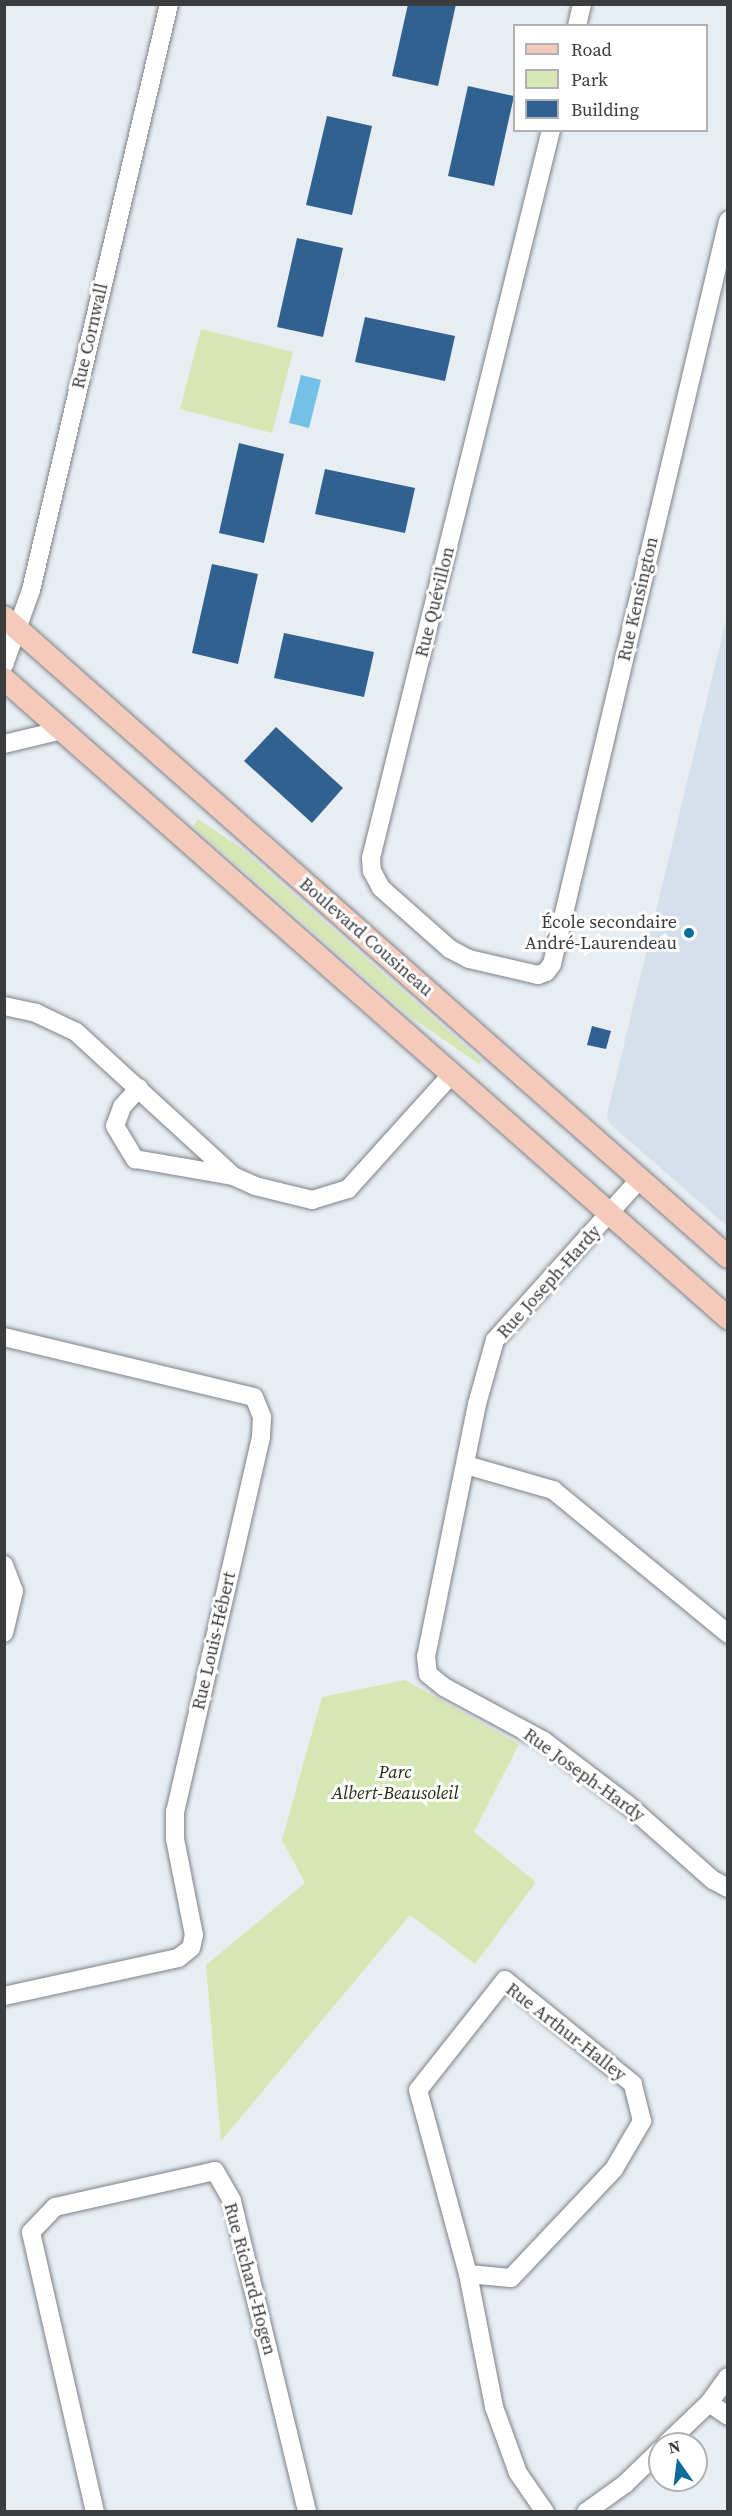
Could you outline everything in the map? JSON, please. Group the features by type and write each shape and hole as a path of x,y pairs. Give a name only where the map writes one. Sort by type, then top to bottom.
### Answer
{"main road":[{"name":"Boulevard Cousineau","path":"11,623 728,1257"},
{"path":"4,679 728,1318"}],"street":[{"name":"Rue Cornwall","path":"4,665 11,623 46,527 169,4"},
{"path":"577,24 582,4"},
{"name":"Rue Quévillon","path":"543,974 479,962 458,954 381,888 371,864 551,132"},
{"name":"Rue Kensington","path":"543,974 554,958 728,221"},
{"path":"4,744 63,730"},
{"path":"4,1006 36,1013 76,1032 233,1176"},
{"path":"139,1088 122,1107 115,1126 135,1159 233,1176 255,1186 312,1200 348,1189 452,1074"},
{"name":"Rue Joseph-Hardy","path":"639,1180 495,1340 426,1656 428,1674 444,1687 544,1741 627,1803 713,1880 728,1888"},
{"name":"Rue Louis-Hébert","path":"4,1337 254,1397 262,1417 261,1437 175,1811 176,1839 194,1935 191,1948 178,1958 4,1996"},
{"path":"466,1465 553,1491 728,1634"},
{"path":"4,1565 14,1591 4,1633"},
{"name":"Rue Arthur-Halley","path":"468,2274 511,2278 614,2169 642,2121 633,2084 505,1980 418,2090 468,2274 494,2407 518,2473 545,2511"},
{"name":"Rue Richard-Hogen","path":"95,2511 31,2232 55,2207 215,2171 232,2201 308,2511"},
{"path":"679,2432 709,2403 728,2377"},
{"path":"709,2403 728,2416"},
{"path":"586,2511 625,2484 648,2462"}],"shaded area":[{"name":"École secondaire André-Laurendeau","path":"727,616 728,1226 610,1124 607,1115"}],"green space":[{"path":"201,329 293,352 272,433 180,409"},
{"path":"198,819 241,848 482,1061 479,1064 408,1015 193,826"},
{"name":"Parc Albert-Beausoleil","path":"405,1680 519,1744 474,1832 536,1882 475,1964 410,1915 221,2141 206,1965 305,1883 282,1840 322,1697"}],"water":[{"path":"301,375 321,380 309,428 289,423"}],"building":[{"path":"408,4 456,4 438,86 392,76"},
{"path":"468,86 513,96 494,186 448,176"},
{"path":"327,116 372,126 352,215 306,205"},
{"path":"297,238 343,248 323,337 277,327"},
{"path":"365,317 455,336 445,381 355,362"},
{"path":"239,443 284,454 264,543 219,533"},
{"path":"325,469 415,488 405,533 315,514"},
{"path":"212,564 258,574 238,664 192,653"},
{"path":"284,633 374,652 364,697 274,678"},
{"path":"276,727 343,788 312,823 244,761"},
{"path":"592,1026 611,1031 606,1049 587,1045"}],"place":[{"name":"École secondaire André-Laurendeau","path":"689,933"}]}
